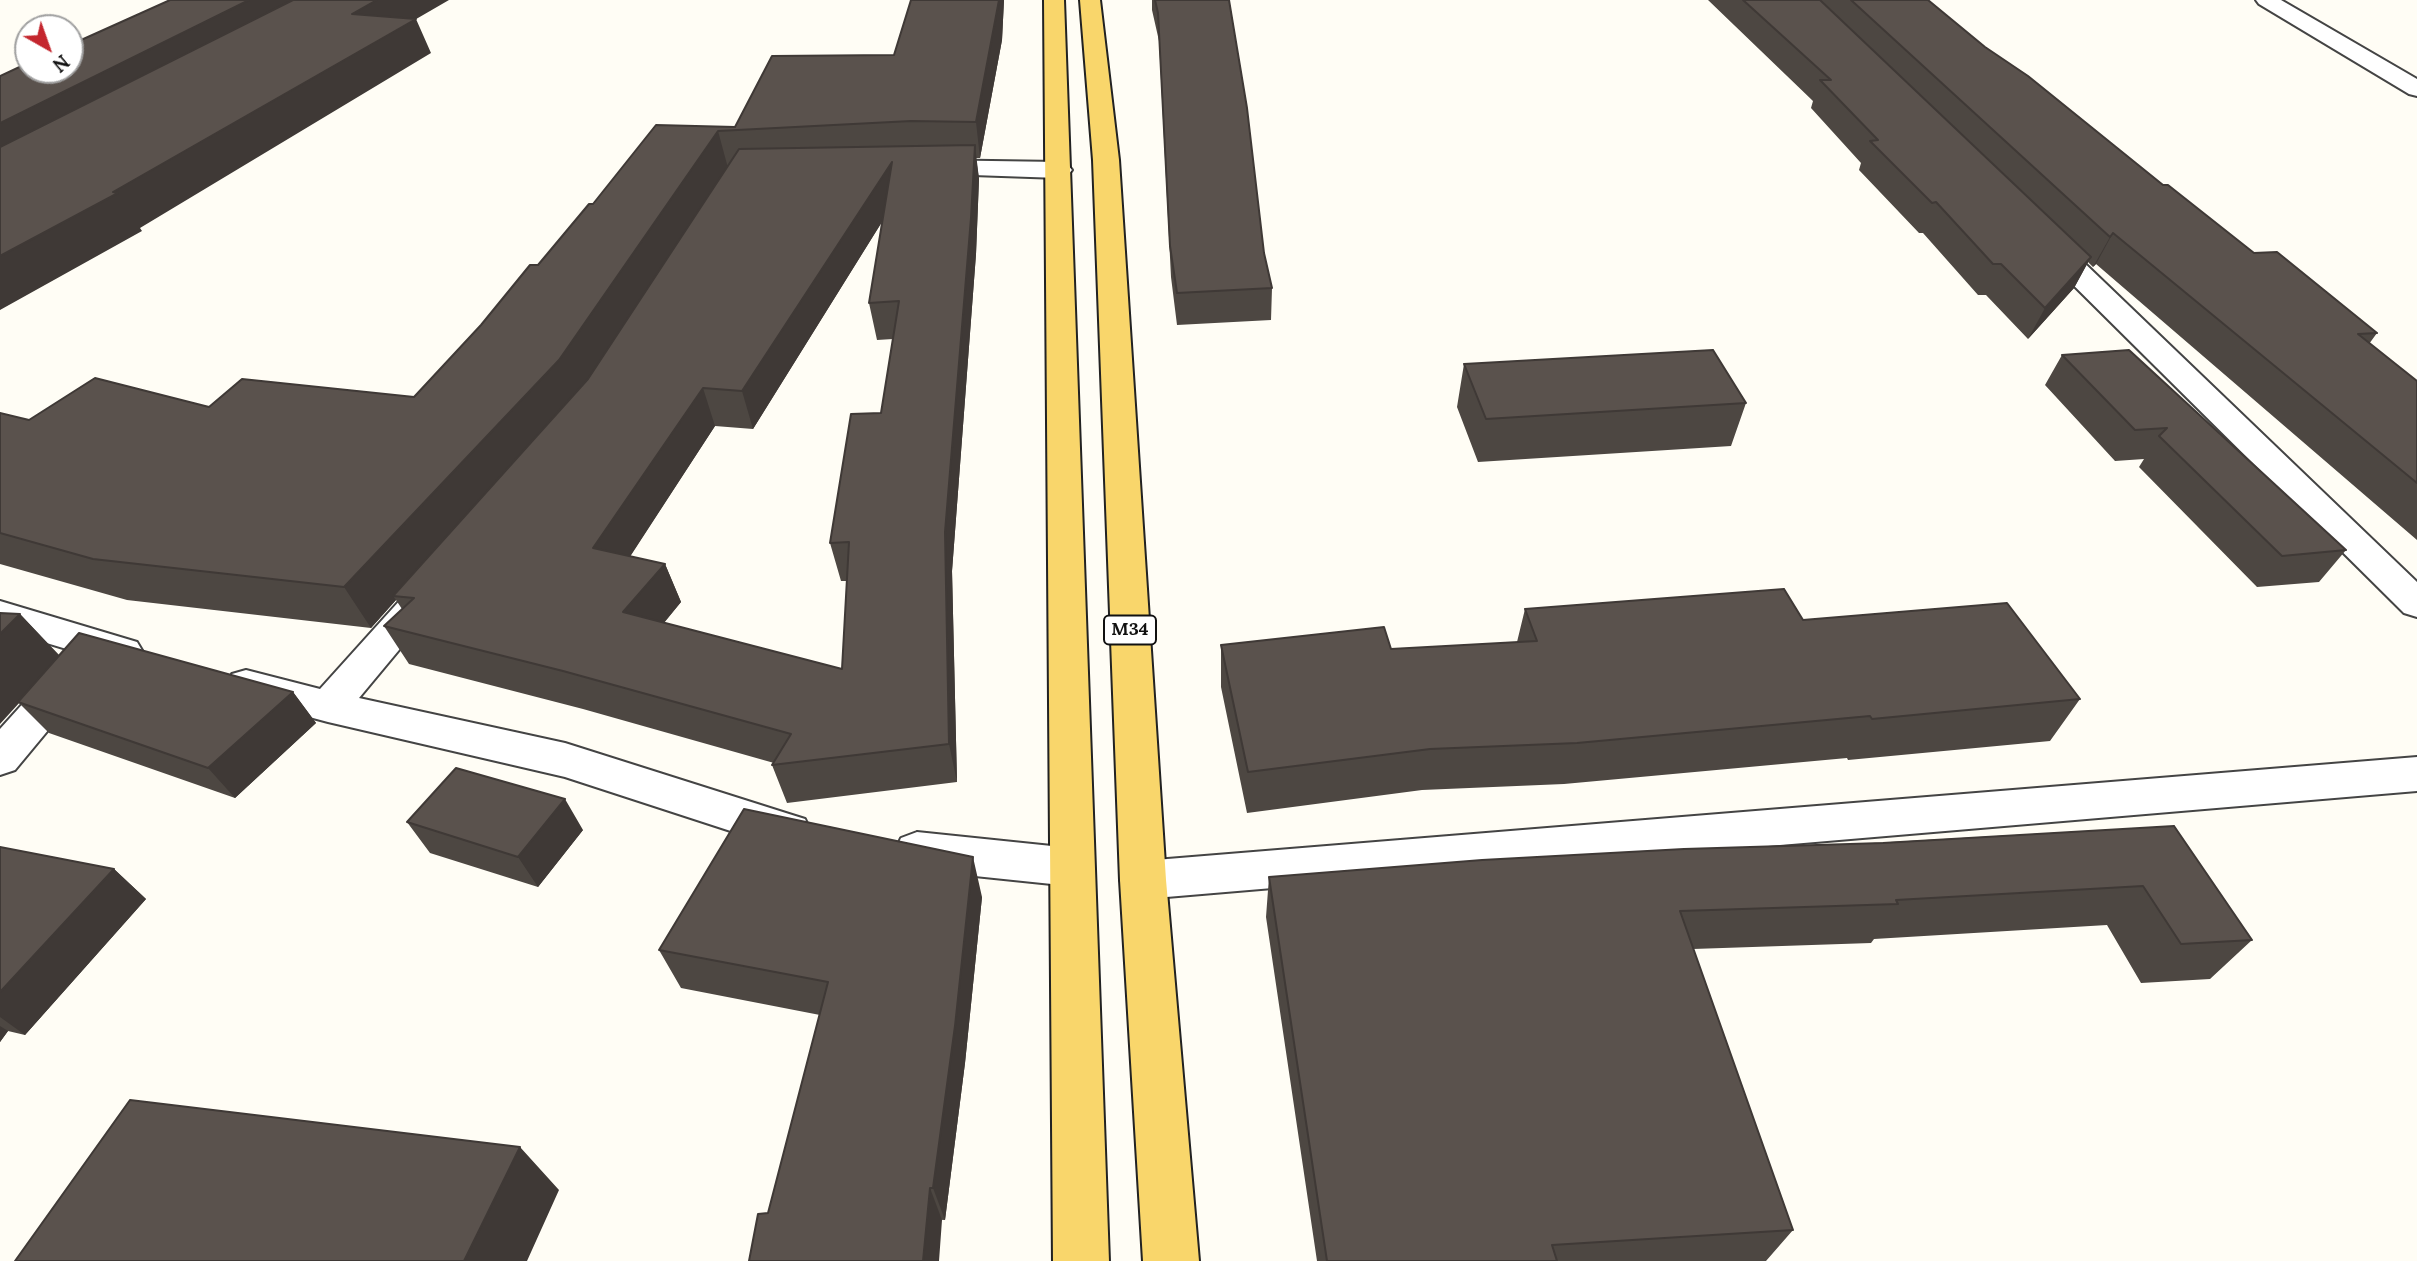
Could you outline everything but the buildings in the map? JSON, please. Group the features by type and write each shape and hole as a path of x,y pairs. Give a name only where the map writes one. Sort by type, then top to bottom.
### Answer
{"main road":[{"path":"1054,0 1081,1261"},
{"name":"M34","path":"1090,0 1106,160 1143,880 1171,1261"}],"street":[{"path":"2266,0 2417,89"},
{"path":"904,169 1059,170"},
{"path":"2028,224 2417,604"},
{"path":"328,707 445,573"},
{"path":"0,615 166,663"},
{"path":"0,758 98,645"},
{"path":"206,674 328,707 565,760 814,840 827,841"},
{"path":"1143,880 2417,774"},
{"path":"882,847 1071,867"}]}
